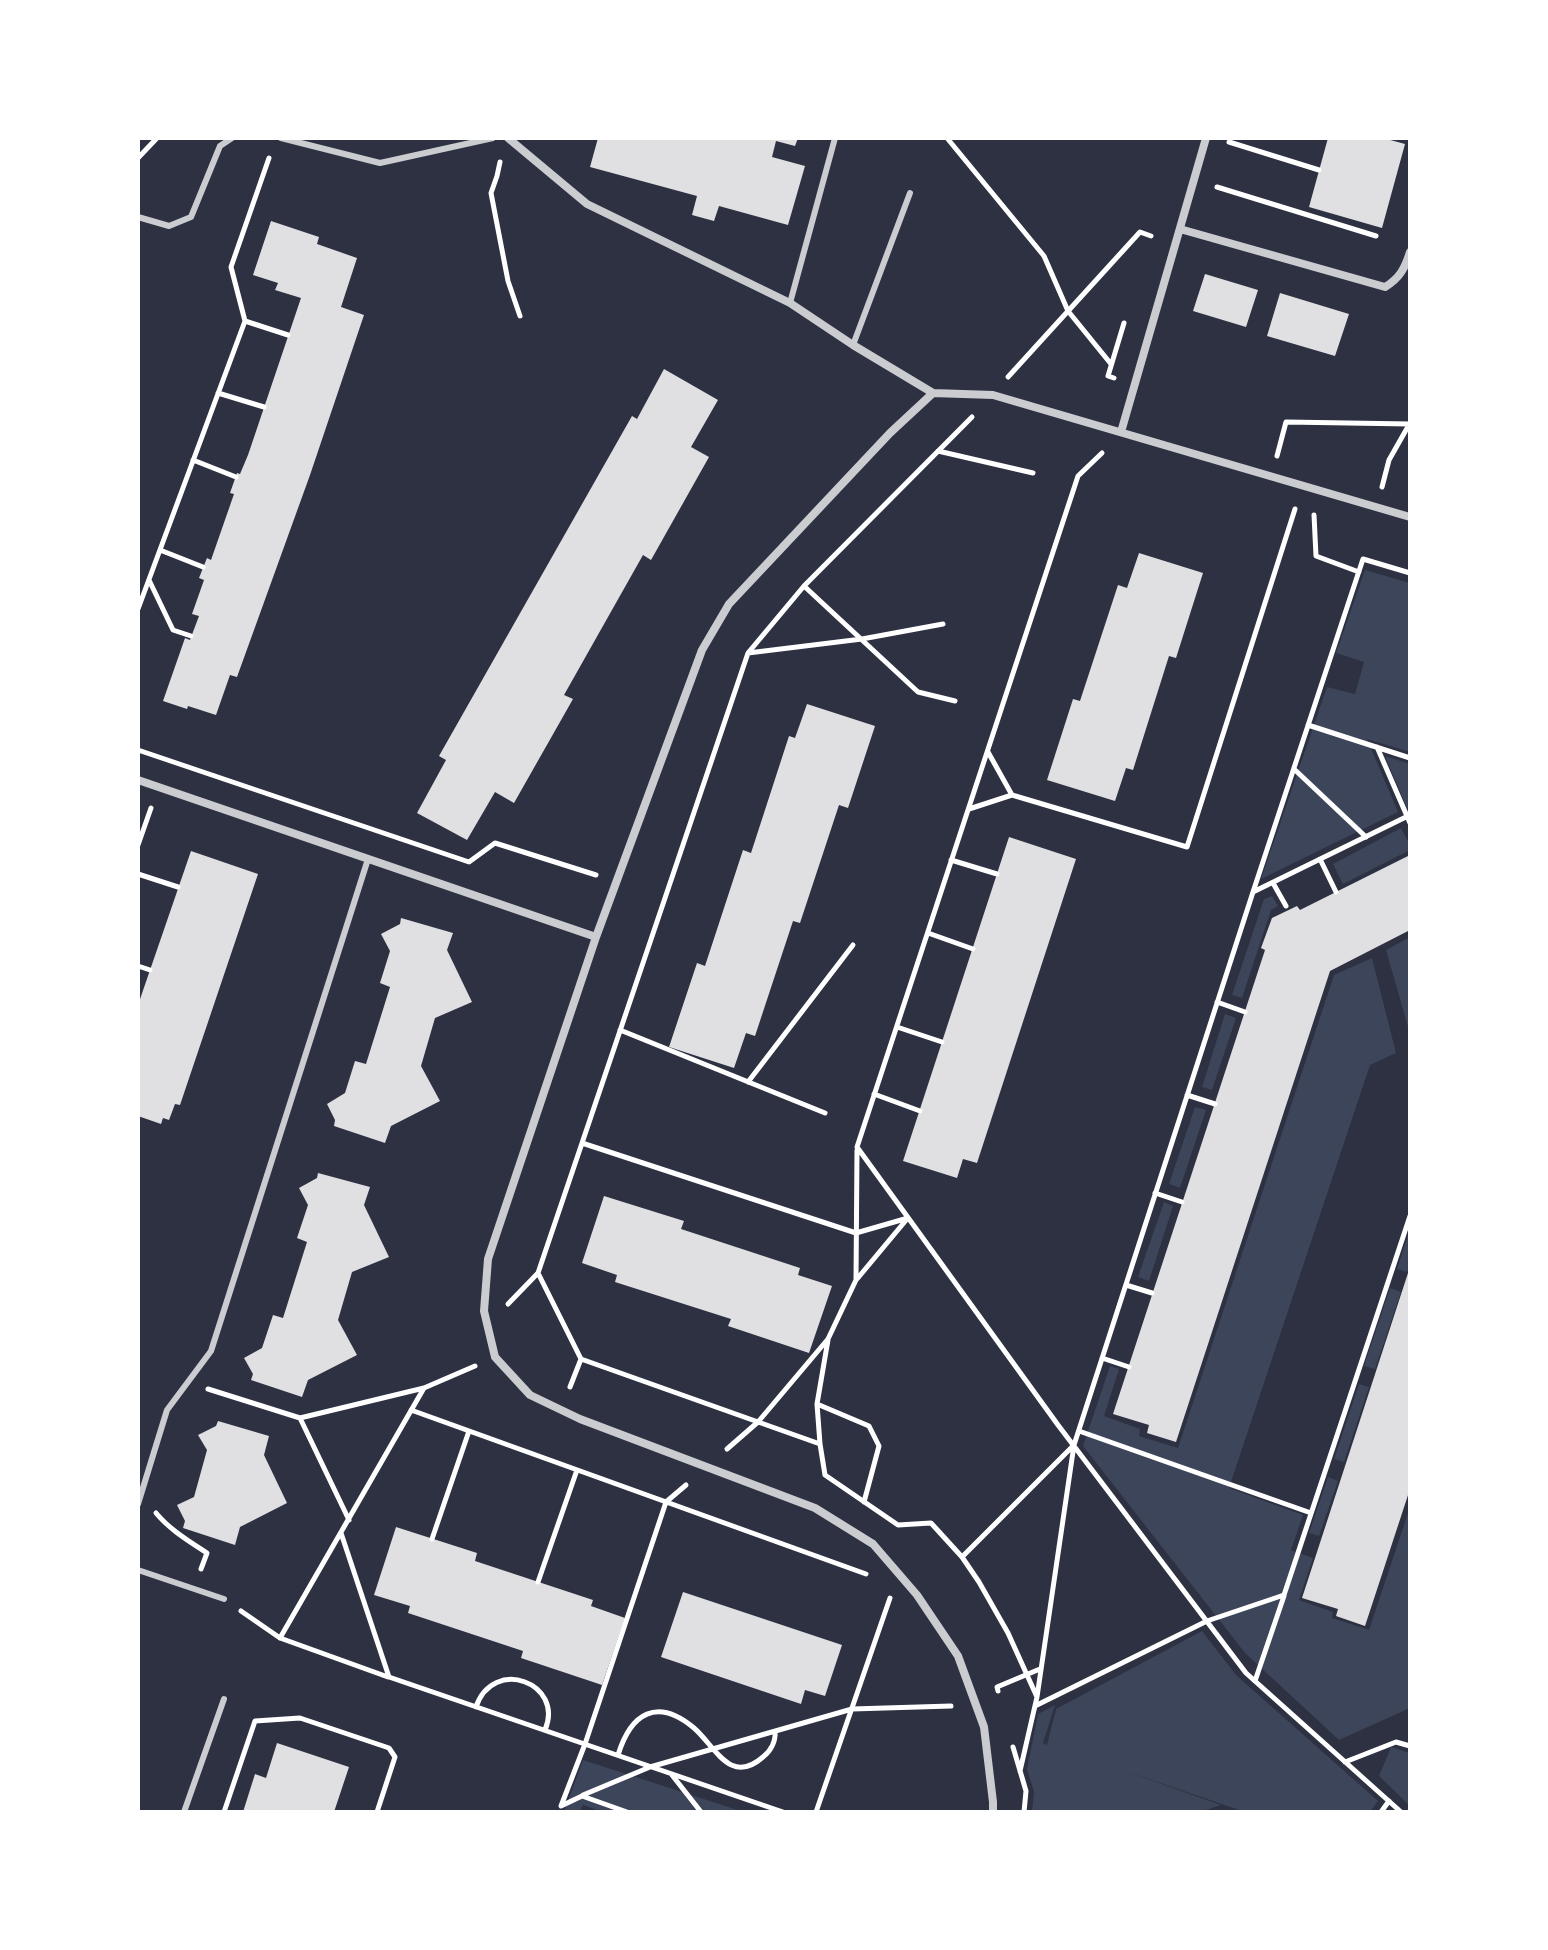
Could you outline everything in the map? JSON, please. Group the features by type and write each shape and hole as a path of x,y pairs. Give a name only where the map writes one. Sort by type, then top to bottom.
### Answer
{"street":[{"path":"508,138 587,204 790,303 933,393 993,395 1410,517"},
{"path":"1121,432 1206,138"},
{"path":"1180,229 1385,287 1405,269 1410,252"},
{"path":"933,393 890,433 729,604 702,650 596,937 488,1259 484,1311 495,1357 530,1395 580,1419 815,1508 873,1544 917,1595 958,1656 984,1727 993,1812"},
{"path":"138,780 596,937"}],"lane":[{"path":"138,217 169,226 191,217 220,146 232,138"},
{"path":"281,138 380,163 493,138"},
{"path":"790,303 835,138"},
{"path":"853,345 910,193"},
{"path":"138,1504 167,1410 211,1351 368,859"},
{"path":"138,1570 224,1599"},
{"path":"184,1812 224,1699"}],"path":[{"path":"138,158 157,138"},
{"path":"947,138 1044,256 1068,311 1111,364"},
{"path":"1229,142 1319,170"},
{"path":"138,609 245,321 231,267 271,153"},
{"path":"497,176 491,193 508,281 520,316"},
{"path":"1217,186 1376,236"},
{"path":"820,1444 581,1359 538,1273 748,653 804,586 993,395 1140,232 1151,236"},
{"path":"245,321 288,335"},
{"path":"218,393 264,407"},
{"path":"1271,476 1286,422 1410,424 1389,460 1376,507"},
{"path":"856,1280 857,1147 1078,476 1105,450"},
{"path":"938,451 1033,473"},
{"path":"193,460 236,477"},
{"path":"1281,504 1315,515 1316,556 1359,572"},
{"path":"969,809 1012,795 1187,847 1295,509"},
{"path":"160,550 203,567"},
{"path":"1020,1771 1037,1697 1074,1445 1293,768 1363,559 1410,573"},
{"path":"149,579 173,630 191,636"},
{"path":"804,586 918,692 955,701"},
{"path":"748,653 862,639 943,624"},
{"path":"1308,725 1410,758"},
{"path":"1253,892 1409,818 1377,747"},
{"path":"138,750 469,862 495,843 597,875"},
{"path":"988,751 1012,795"},
{"path":"1293,768 1366,837"},
{"path":"138,845 152,803"},
{"path":"1320,859 1336,892"},
{"path":"951,860 997,874"},
{"path":"138,874 178,887"},
{"path":"1273,883 1286,906"},
{"path":"928,933 973,949"},
{"path":"748,1082 853,945"},
{"path":"138,966 150,970"},
{"path":"1217,1002 1245,1012"},
{"path":"897,1027 942,1042"},
{"path":"620,1030 825,1113"},
{"path":"874,1094 920,1111"},
{"path":"1187,1095 1215,1104"},
{"path":"582,1143 856,1233 908,1218"},
{"path":"857,1147 1074,1445 1246,1673 1401,1812"},
{"path":"1155,1193 1182,1202"},
{"path":"1255,1681 1410,1216"},
{"path":"560,1809 585,1744 666,1502 758,1422 828,1339 856,1280 908,1218"},
{"path":"1126,1285 1152,1293"},
{"path":"828,1339 817,1404 825,1475 898,1525 931,1523 962,1557 979,1582 1008,1633 1037,1697"},
{"path":"203,1388 300,1418 424,1388 495,1357"},
{"path":"1102,1358 1129,1367"},
{"path":"280,1638 424,1388"},
{"path":"817,1404 869,1426 879,1446 864,1502"},
{"path":"411,1410 870,1576"},
{"path":"300,1418 349,1520"},
{"path":"432,1539 469,1431"},
{"path":"1079,1431 1311,1513"},
{"path":"962,1557 1074,1445"},
{"path":"538,1582 577,1470"},
{"path":"154,1510 163,1523 207,1553 195,1589"},
{"path":"341,1533 389,1677"},
{"path":"880,1587 898,1609"},
{"path":"1035,1706 1207,1621 1284,1595"},
{"path":"816,1812 890,1598"},
{"path":"224,1599 280,1638 783,1812"},
{"path":"560,1809 582,1796 650,1767 852,1709 950,1706 1040,1669"},
{"path":"476,1707 479,1697 496,1682 518,1679 538,1689 544,1699 548,1711 545,1730"},
{"path":"997,1687 1001,1701"},
{"path":"946,1692 954,1720"},
{"path":"618,1755 627,1731 636,1720 652,1712 669,1712 697,1730 719,1757 742,1767 748,1767 767,1752 776,1738 775,1731"},
{"path":"224,1812 255,1721 300,1718 389,1748 395,1757 377,1812"},
{"path":"1345,1762 1396,1742 1410,1746"},
{"path":"1012,1743 1026,1791 1024,1812"},
{"path":"671,1774 701,1812"},
{"path":"582,1796 627,1812"},
{"path":"1381,1812 1389,1801"}],"shaded area":[{"path":"1365,570 1410,583 1410,752 1367,739 1398,812 1261,879 1327,687 1355,694 1364,662 1336,653"},
{"path":"1385,756 1410,764 1410,806 1407,808"},
{"path":"1401,828 1410,850 1343,884 1333,864"},
{"path":"1272,896 1278,906 1271,910 1242,998 1232,995 1264,899"},
{"path":"1410,937 1410,1034 1386,950"},
{"path":"1372,958 1396,1053 1370,1065 1229,1488 1303,1515 1291,1550 1313,1558 1299,1600 1333,1612 1332,1618 1369,1630 1410,1507 1410,1708 1339,1740 1245,1653 1083,1446 1110,1366 1119,1369 1104,1416 1140,1429 1139,1436 1178,1448 1334,975"},
{"path":"1225,1014 1236,1018 1212,1090 1202,1087"},
{"path":"1195,1107 1206,1110 1180,1188 1169,1184"},
{"path":"1164,1202 1173,1206 1149,1281 1138,1277"},
{"path":"1410,1229 1410,1262 1407,1272 1397,1269"},
{"path":"1390,1288 1401,1292 1375,1369 1364,1366"},
{"path":"1359,1384 1369,1387 1344,1462 1334,1459"},
{"path":"1328,1477 1338,1481 1319,1536 1309,1533"},
{"path":"1202,1631 1236,1675 1378,1801 1370,1812 1245,1812 1122,1770 1221,1805 1200,1812 1032,1812 1034,1792 1027,1769 1038,1714 1055,1705 1043,1743 1047,1745 1056,1709"},
{"path":"1391,1747 1410,1753 1410,1806 1379,1776"},
{"path":"583,1760 744,1812 603,1812 583,1805 580,1812 564,1812"}],"building":[{"path":"598,138 798,138 795,146 776,141 772,157 805,166 788,225 719,206 714,221 692,215 697,196 590,167"},
{"path":"1328,138 1383,138 1405,144 1382,228 1309,207"},
{"path":"271,221 319,237 317,244 357,258 341,307 364,315 237,677 230,675 216,715 163,701 185,638 190,640 199,616 192,614 204,580 199,578 207,558 211,560 234,494 230,493 248,455 301,298 275,290 278,283 253,275"},
{"path":"1205,274 1258,290 1246,327 1193,311"},
{"path":"1280,293 1349,314 1335,356 1267,336"},
{"path":"664,369 718,400 691,447 709,457 651,560 643,555 564,695 573,699 514,803 495,792 467,840 417,813 446,760 439,756 632,416 637,419"},
{"path":"1139,553 1203,573 1176,658 1169,656 1133,770 1126,768 1115,801 1047,780 1073,699 1080,701 1118,585 1127,588"},
{"path":"807,704 875,726 848,808 839,805 800,923 793,921 755,1036 746,1033 734,1068 669,1047 697,963 705,966 743,850 751,853 789,736 795,738"},
{"path":"1009,837 1076,859 977,1163 963,1159 957,1178 903,1161"},
{"path":"191,851 258,874 180,1105 175,1104 169,1120 163,1118 161,1124 138,1116 138,1005"},
{"path":"1410,855 1410,930 1330,971 1176,1442 1147,1433 1149,1425 1113,1414 1265,950 1261,948 1272,918 1297,906 1300,910"},
{"path":"401,918 453,933 447,950 472,1002 435,1018 421,1066 440,1101 391,1126 385,1143 334,1126 335,1120 327,1104 345,1093 355,1061 366,1064 390,987 380,983 390,951 381,934 400,924"},
{"path":"318,1173 370,1187 364,1205 389,1257 352,1272 338,1320 357,1355 308,1380 302,1397 251,1380 253,1374 244,1358 262,1348 273,1315 283,1318 307,1242 297,1238 308,1205 299,1188 317,1178"},
{"path":"604,1196 684,1221 681,1229 800,1268 798,1275 832,1286 809,1353 728,1326 731,1319 615,1282 617,1275 582,1263"},
{"path":"1409,1270 1410,1489 1365,1626 1336,1616 1338,1609 1302,1598"},
{"path":"218,1421 269,1436 264,1455 287,1503 240,1527 235,1545 183,1528 185,1521 177,1505 194,1497 207,1450 198,1435 216,1426"},
{"path":"396,1527 477,1553 475,1561 593,1600 591,1606 625,1618 602,1685 521,1658 523,1651 408,1613 410,1606 374,1595"},
{"path":"683,1592 842,1645 825,1696 805,1690 801,1704 661,1657"},
{"path":"277,1743 349,1767 334,1812 243,1812 255,1774 266,1778"}]}
